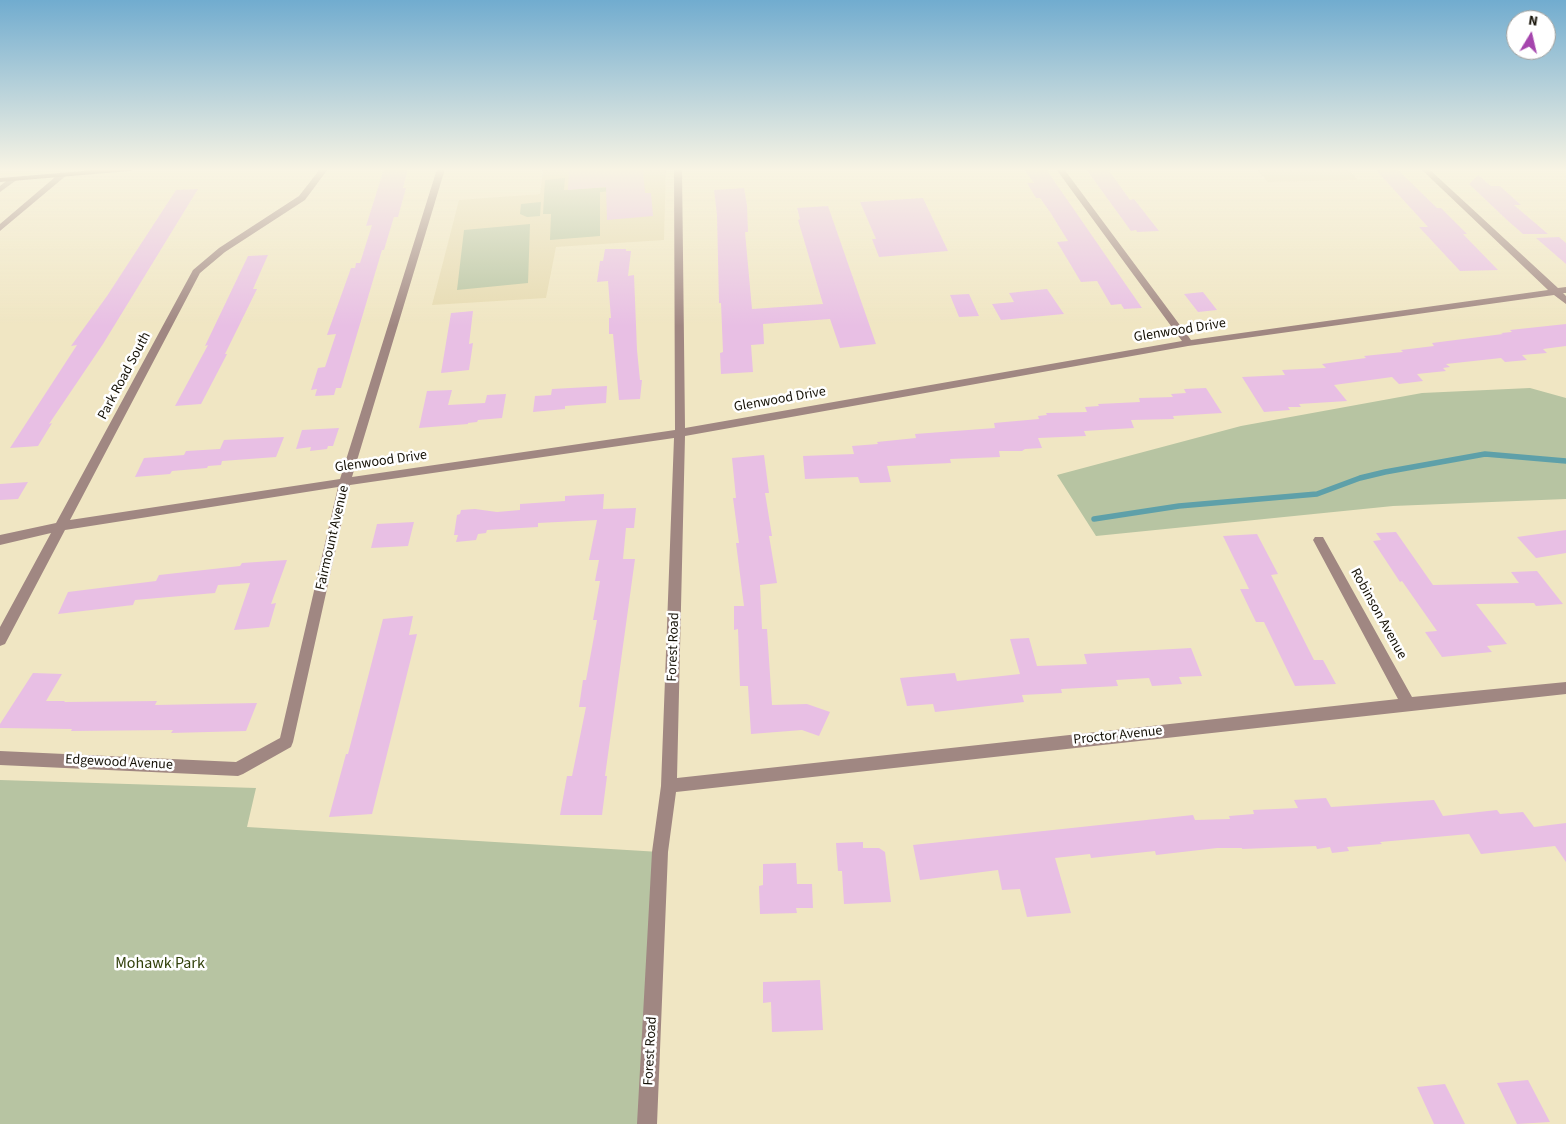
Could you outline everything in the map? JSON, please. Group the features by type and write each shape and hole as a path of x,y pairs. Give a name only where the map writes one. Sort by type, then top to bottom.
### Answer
{"street":[{"name":"Park Road South","path":"0,640 196,272 222,250 266,221"},
{"name":"Fairmount Avenue","path":"238,769 286,742 345,482 425,221"},
{"name":"Forest Road","path":"647,1124 660,852 669,786 680,433 678,221"},
{"path":"1098,221 1188,344"},
{"path":"1480,221 1554,292 1566,300"},
{"name":"Glenwood Drive","path":"0,540 62,526 680,433 1188,344 1566,290"},
{"name":"Robinson Avenue","path":"1319,540 1408,704"},
{"name":"Proctor Avenue","path":"669,786 1566,688"},
{"name":"Edgewood Avenue","path":"0,758 238,769"}],"shaded area":[{"path":"453,221 665,221 664,240 556,247 546,298 432,305"}],"green space":[{"path":"551,221 600,221 600,236 550,240"},
{"path":"530,224 528,283 457,290 464,230"},
{"path":"1530,388 1566,398 1566,499 1393,506 1096,536 1057,475 1241,426 1422,393"},
{"name":"Mohawk Park","path":"0,780 256,788 247,827 660,852 647,1124 0,1124"}],"building":[{"path":"156,221 178,221 103,344 49,424 52,423 38,446 10,448 77,345 71,346 107,296"},
{"path":"367,221 393,221 384,250 382,250 341,388 336,388 334,395 315,396 317,389 311,390 318,368 325,367 336,334 327,335 351,268 355,268 356,263 360,263 372,225 366,226"},
{"path":"717,221 748,221 748,232 745,232 752,309 823,304 798,221 833,221 876,344 840,348 830,319 763,324 764,344 751,345 753,372 721,374 720,353 723,352 721,303 719,303"},
{"path":"868,221 934,221 948,251 879,257 872,239 876,239"},
{"path":"1056,221 1082,221 1142,308 1124,309 1121,304 1111,305 1097,281 1081,282 1057,242 1068,241"},
{"path":"1124,221 1152,221 1159,231 1137,232 1136,230 1131,231"},
{"path":"1423,221 1454,221 1467,234 1463,234 1498,270 1460,271 1419,227 1428,227"},
{"path":"1509,221 1533,221 1548,234 1523,234"},
{"path":"1559,237 1566,243 1566,264 1536,238"},
{"path":"605,249 626,249 626,251 631,251 628,276 634,275 637,350 640,380 642,380 640,399 619,400 613,334 609,334 609,318 611,318 608,281 597,282 600,261 603,261"},
{"path":"268,255 253,289 257,289 201,404 175,406 208,345 205,346 248,256"},
{"path":"1047,289 1064,314 1001,320 992,304 1014,302 1009,293"},
{"path":"1203,292 1217,310 1198,312 1184,294"},
{"path":"969,294 979,316 959,317 950,295"},
{"path":"473,311 469,344 473,343 469,370 441,373 451,313"},
{"path":"1566,324 1566,346 1543,349 1547,353 1522,355 1527,360 1505,362 1501,358 1446,364 1450,367 1443,368 1446,371 1417,374 1423,381 1399,384 1392,377 1334,385 1347,401 1299,404 1301,407 1288,407 1290,410 1264,412 1242,377 1285,375 1282,370 1326,368 1322,364 1434,346 1432,343 1512,332 1510,330"},
{"path":"607,386 606,403 565,406 565,409 533,412 535,396 551,395 552,389"},
{"path":"1206,388 1222,413 1173,416 1174,419 1131,420 1134,428 1084,431 1086,436 1038,438 1042,448 1025,449 1022,451 999,451 1000,457 950,459 951,463 887,466 891,482 860,483 858,477 805,479 803,456 854,454 852,446 916,438 915,434 995,428 994,423 1039,419 1038,416 1047,415 1046,413 1087,412 1085,407 1099,406 1098,404 1140,402 1139,398 1173,397 1171,394 1186,393 1184,389"},
{"path":"452,390 448,405 485,403 487,395 506,394 502,418 478,420 468,424 419,428 427,391"},
{"path":"339,428 333,446 328,446 327,449 310,451 311,447 296,449 302,430"},
{"path":"284,437 276,457 222,461 221,465 208,466 207,468 135,477 144,458 184,455 186,451 220,449 224,440"},
{"path":"764,455 769,493 765,493 772,536 769,536 777,583 760,585 762,629 767,629 772,705 807,704 830,712 819,736 802,730 751,734 748,686 740,686 738,629 734,630 734,606 744,606 736,543 739,543 733,498 736,498 732,458"},
{"path":"28,482 18,499 0,500 0,484"},
{"path":"604,494 603,509 636,508 634,528 626,528 623,559 635,559 605,776 607,776 602,815 560,815 567,776 572,776 586,707 579,707 583,680 586,680 597,620 593,620 600,581 595,581 599,560 589,560 597,520 538,523 538,527 487,530 486,533 478,534 476,540 456,542 458,535 454,535 457,515 460,514 461,510 475,509 497,512 520,510 520,504 565,501 565,496"},
{"path":"414,522 408,546 371,548 377,524"},
{"path":"1566,530 1566,553 1536,558 1517,537"},
{"path":"1396,532 1433,585 1519,583 1511,572 1537,571 1563,604 1536,606 1534,603 1476,604 1507,644 1487,646 1492,652 1442,657 1425,632 1437,631 1402,581 1400,582 1373,541 1381,540 1376,533"},
{"path":"1257,534 1278,574 1271,575 1314,660 1323,660 1336,684 1295,686 1264,622 1256,622 1240,589 1249,589 1223,536"},
{"path":"287,560 271,604 276,603 269,627 234,630 250,583 218,585 215,593 135,600 133,605 58,614 68,592 156,581 159,575 240,566 242,563"},
{"path":"413,616 409,635 417,634 372,814 329,817 346,754 348,754 383,619"},
{"path":"1029,638 1037,666 1087,664 1084,654 1191,648 1202,676 1179,677 1182,684 1152,686 1149,678 1116,680 1118,686 1061,689 1062,693 1022,695 1024,702 935,712 933,704 907,706 900,678 955,673 957,681 1020,674 1010,639"},
{"path":"33,673 62,674 46,701 157,701 155,705 257,703 246,731 171,733 173,730 71,731 72,729 0,728 0,724"},
{"path":"1326,798 1331,807 1434,800 1443,816 1497,810 1500,814 1523,812 1534,827 1566,823 1566,862 1555,846 1481,854 1469,834 1380,842 1382,844 1347,847 1349,851 1332,853 1330,847 1317,849 1316,846 1242,849 1217,848 1156,855 1155,851 1091,858 1090,854 1055,858 1071,913 1027,917 1020,889 1002,890 998,870 920,880 913,845 1193,815 1195,820 1230,819 1229,816 1254,814 1253,810 1298,808 1294,800"},
{"path":"863,842 863,848 879,848 885,852 891,902 844,904 842,871 838,871 836,843"},
{"path":"796,863 797,884 812,884 813,908 796,908 797,913 760,914 759,886 763,885 763,864"},
{"path":"820,980 823,1030 772,1032 771,1002 763,1003 763,982"},
{"path":"1528,1080 1550,1122 1517,1124 1497,1083"},
{"path":"1445,1084 1465,1124 1434,1124 1417,1087"}],"waterway":[{"path":"1094,519 1179,506 1317,494 1360,478 1385,472 1485,454 1566,461"}]}
